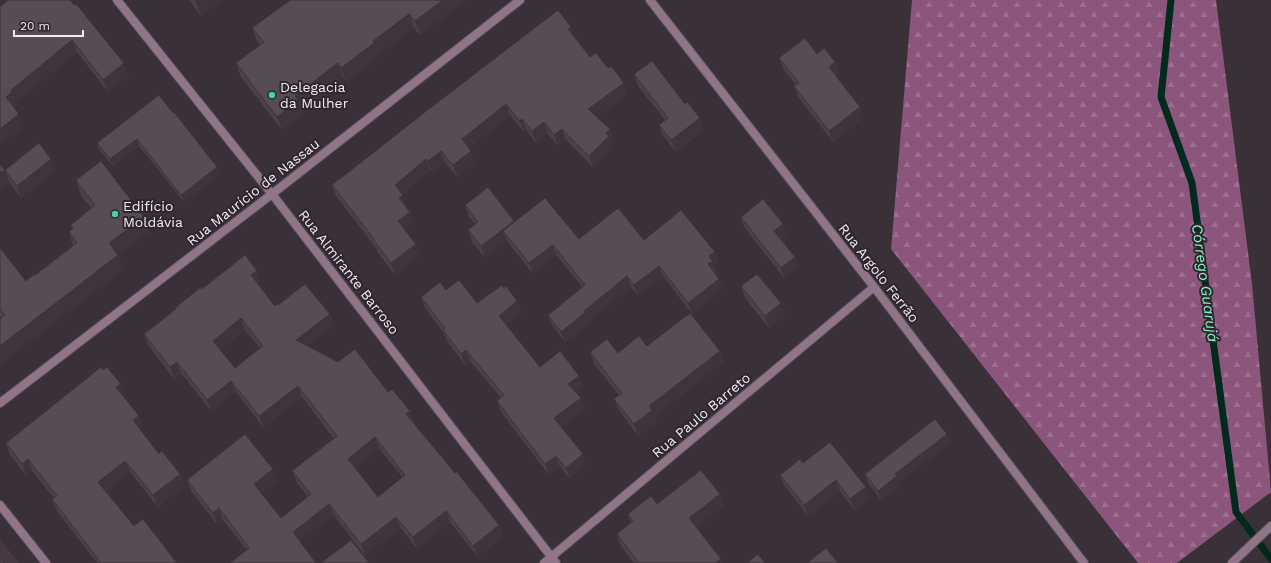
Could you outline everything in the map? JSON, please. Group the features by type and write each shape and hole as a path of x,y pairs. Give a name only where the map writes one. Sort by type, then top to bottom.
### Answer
{"street":[{"name":"Rua Almirante Barroso","path":"117,0 272,194 554,560"},
{"name":"Rua Maurício de Nassau","path":"0,403 272,194 520,0"},
{"name":"Rua Argolo Ferrão","path":"650,0 874,287 1084,563"},
{"name":"Rua Paulo Barreto","path":"544,563 554,560 874,287"},
{"path":"0,505 46,563"},
{"path":"1232,563 1268,529"}],"shaded area":[{"path":"0,539 19,563 0,563"}],"green space":[{"path":"912,0 1216,0 1252,284 1271,492 1177,563 1138,563 891,249"}],"building":[{"path":"8,0 70,0 74,5 76,4 124,63 103,80 72,40 11,90 12,92 6,97 19,114 0,129 0,5 1,6"},
{"path":"290,0 443,0 415,21 409,14 373,41 374,43 341,68 338,63 295,96 298,100 277,117 236,63 264,42 252,28"},
{"path":"558,10 571,27 568,29 590,57 596,53 608,68 611,66 624,83 588,109 610,129 606,133 609,136 589,156 562,129 554,135 544,122 532,131 522,119 520,121 506,104 462,139 471,151 453,165 441,151 428,161 426,159 395,185 403,195 399,198 410,212 398,221 416,244 391,263 332,185"},
{"path":"805,38 817,54 824,48 835,62 829,67 860,107 829,131 794,86 799,83 779,58"},
{"path":"652,61 685,104 687,102 700,118 671,140 659,125 668,118 634,74"},
{"path":"159,95 217,167 181,195 137,139 110,159 97,143"},
{"path":"39,143 51,159 17,186 5,170"},
{"path":"101,161 144,217 109,243 118,255 0,346 0,319 5,315 0,309 0,248 26,281 77,243 69,232 73,228 71,225 95,205 76,180"},
{"path":"0,164 5,170 0,173"},
{"path":"488,187 514,221 481,246 468,230 478,222 465,205"},
{"path":"545,198 579,239 618,208 644,240 681,210 715,252 709,256 713,261 708,264 719,279 688,303 659,266 634,285 627,276 561,332 548,315 585,285 553,245 529,263 503,231"},
{"path":"763,199 783,224 774,231 795,257 781,268 741,217"},
{"path":"245,255 257,271 251,275 275,306 305,284 330,314 296,340 338,362 355,349 388,392 392,389 410,411 406,414 455,473 456,471 499,525 473,546 446,511 413,537 396,517 361,544 329,504 293,532 316,563 230,563 249,548 219,508 213,513 187,480 245,434 273,469 254,484 281,518 311,494 292,471 337,436 298,386 259,416 231,381 207,400 177,362 170,367 144,334 201,287 202,289","holes":["241,318 263,346 235,368 213,341","375,437 405,475 378,497 348,459"]},
{"path":"757,274 781,303 765,316 741,286"},
{"path":"459,280 477,303 502,285 504,288 506,286 517,301 499,316 540,367 560,351 579,376 568,384 581,398 554,418 583,454 566,468 556,456 545,464 497,401 504,395 466,350 461,354 443,330 445,328 421,297 440,282 446,290"},
{"path":"690,313 720,351 649,406 652,410 634,424 614,399 622,393 590,352 607,339 618,353 639,336 647,346"},
{"path":"101,367 103,370 107,367 121,384 116,387 139,416 133,420 159,454 162,451 180,474 153,495 125,461 98,482 134,526 143,519 177,563 101,563 52,499 57,496 28,459 22,464 6,443"},
{"path":"935,419 947,434 895,474 897,476 878,491 865,474"},
{"path":"830,442 866,487 850,499 836,480 804,505 780,475 800,459 803,463"},
{"path":"701,470 720,494 689,518 721,559 715,563 639,563 617,534 633,521 628,514 651,496 657,504"},
{"path":"351,540 369,563 321,563"},
{"path":"826,548 838,563 807,563"},
{"path":"758,554 765,563 747,563"}],"waterway":[{"name":"Córrego Guarujá","path":"1171,0 1161,97 1192,183 1236,512 1271,559"}],"place":[{"name":"Delegacia da Mulher","path":"272,95"},
{"name":"Edifício Moldávia","path":"115,214"}]}
